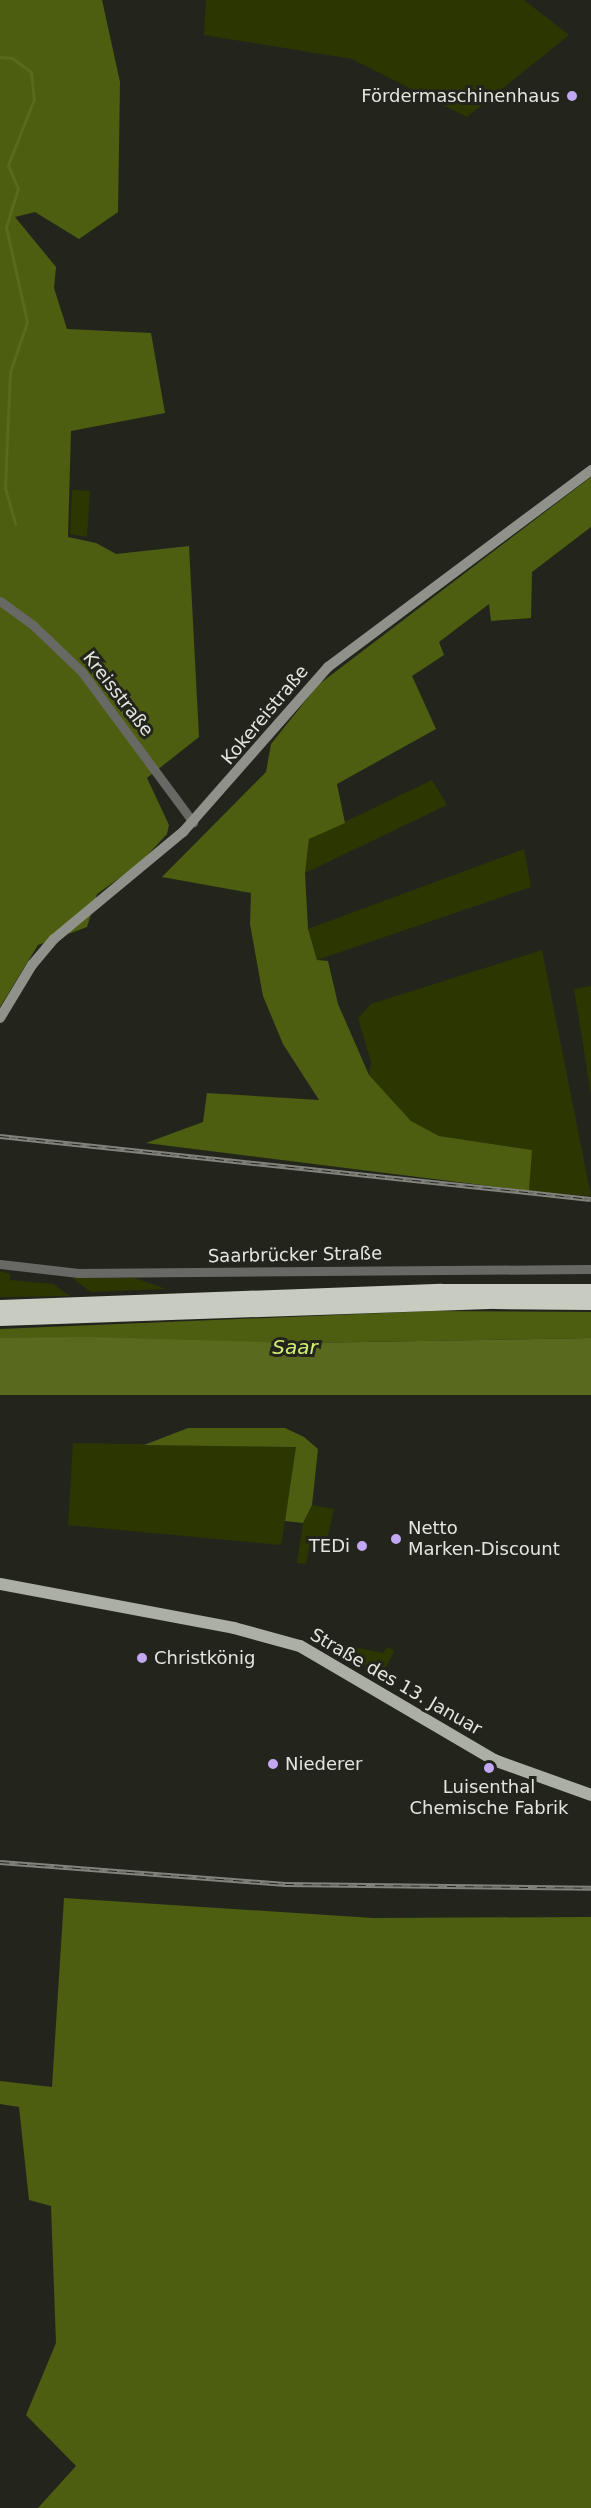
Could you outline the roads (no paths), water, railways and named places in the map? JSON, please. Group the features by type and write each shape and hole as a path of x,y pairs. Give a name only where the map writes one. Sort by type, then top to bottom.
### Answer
{"highway":[{"path":"0,1307 442,1291 591,1291"},
{"path":"0,1319 291,1309 591,1303"}],"main road":[{"name":"Kokereistraße","path":"0,1018 32,965 54,939 193,822 328,667 591,470"},
{"name":"Straße des 13. Januar","path":"0,1584 234,1629 300,1646 475,1750 591,1795"}],"street":[{"name":"Kreisstraße","path":"0,601 33,625 82,672 193,822"},
{"name":"Saarbrücker Straße","path":"0,1264 78,1273 591,1269"}],"water":[{"name":"Saar","path":"87,1337 301,1343 591,1338 591,1395 0,1395 0,1338"}],"waterway":[{"path":"0,57 12,58 31,72 34,99 8,165 18,188 6,227 27,322 10,372 5,488 15,524"}],"railway":[{"path":"0,1136 591,1199"},
{"path":"0,1862 285,1884 591,1888"}],"place":[{"name":"Fördermaschinenhaus","path":"572,96"},
{"name":"Netto Marken-Discount","path":"396,1539"},
{"name":"TEDi","path":"362,1546"},
{"name":"Christkönig","path":"142,1658"},
{"name":"Niederer","path":"273,1764"},
{"name":"Luisenthal Chemische Fabrik","path":"489,1768"}]}
